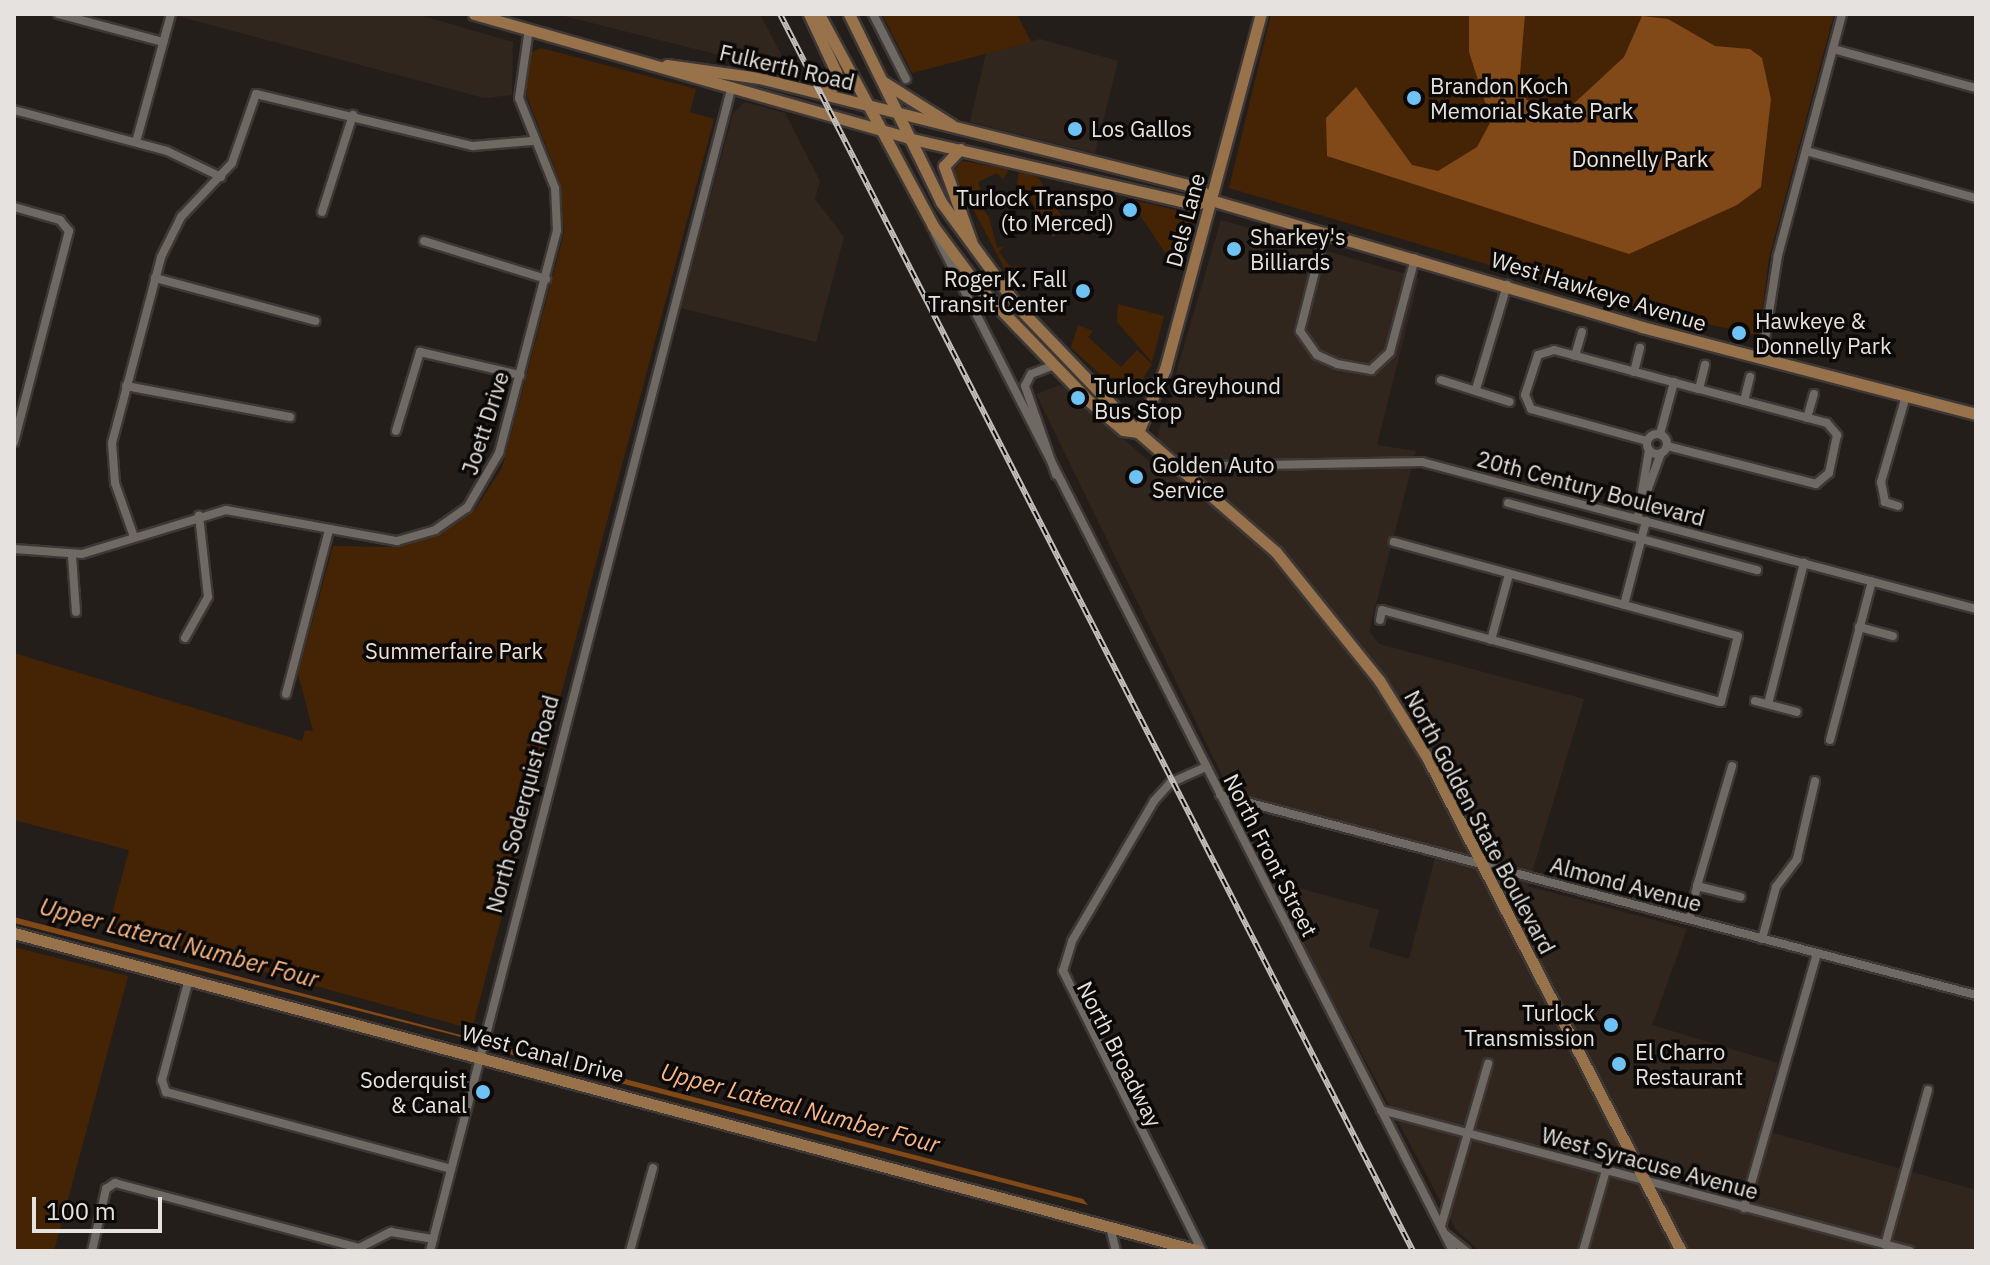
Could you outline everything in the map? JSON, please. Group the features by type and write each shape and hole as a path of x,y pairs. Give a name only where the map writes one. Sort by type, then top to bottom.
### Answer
{"street":[{"path":"58,14 163,42"},
{"path":"136,142 171,14"},
{"name":"Fulkerth Road","path":"474,14 667,65 679,76 880,130"},
{"path":"809,14 836,76 828,90 809,91"},
{"name":"North Golden State Boulevard","path":"819,14 933,226 1052,366 1123,430 1138,432"},
{"name":"North Golden State Boulevard","path":"849,14 908,138 971,242 1032,323 1138,432 1193,476 1276,552 1356,648 1406,720 1681,1251"},
{"path":"873,14 906,79"},
{"name":"Dels Lane","path":"1138,432 1163,375 1261,14"},
{"path":"1762,358 1776,262 1842,14"},
{"name":"Joett Drive","path":"14,549 72,556 199,515 248,510 329,530 397,541 456,517 491,474 546,279 557,201 532,141 518,90 529,29"},
{"path":"1833,49 1976,88"},
{"name":"Fulkerth Road","path":"667,65 679,62 809,91 898,116"},
{"path":"881,81 985,139"},
{"name":"North Soderquist Road","path":"431,1251 482,1058 505,941 731,90"},
{"path":"134,537 112,465 126,386 155,278 174,228 221,177 259,91 473,146 532,141"},
{"path":"14,110 136,142 221,177"},
{"path":"322,212 353,115"},
{"name":"West Hawkeye Avenue","path":"898,116 1199,188 1211,200 1762,358 1976,414"},
{"name":"West Hawkeye Avenue","path":"880,130 1195,204 1211,200"},
{"path":"960,149 948,154 944,168 971,242"},
{"path":"1806,151 1976,198"},
{"path":"14,207 60,220 69,231 14,442"},
{"name":"North Front Street","path":"933,226 943,260 1453,1251"},
{"path":"1325,232 1300,331 1317,355 1337,364 1371,370 1384,360 1415,258"},
{"path":"424,241 546,279"},
{"path":"155,278 315,321"},
{"path":"1476,389 1507,285"},
{"path":"1575,356 1582,332"},
{"path":"1634,372 1640,348"},
{"path":"1548,349 1634,372 1807,418 1837,435 1829,473 1816,484 1664,450 1528,405 1538,355 1548,349"},
{"path":"396,431 420,352 520,375"},
{"path":"1699,389 1705,365"},
{"name":"North Front Street","path":"1052,366 1031,374 1025,386 1056,475"},
{"path":"1744,401 1750,377"},
{"path":"1441,380 1510,402"},
{"path":"1641,516 1664,450 1660,434 1674,382"},
{"path":"126,386 290,417"},
{"path":"1807,418 1814,394"},
{"path":"1898,506 1885,502 1881,482 1906,396"},
{"path":"1624,605 1641,539 1648,445 1660,434"},
{"name":"20th Century Boulevard","path":"1193,476 1211,466 1411,460 1641,516 1976,609"},
{"path":"1508,503 1757,570"},
{"path":"185,638 208,597 199,515"},
{"path":"286,694 329,530"},
{"path":"1380,620 1382,610 1721,702 1738,636 1394,542"},
{"path":"72,556 76,612"},
{"path":"1768,704 1804,563"},
{"path":"1491,640 1509,574"},
{"path":"1830,740 1872,581"},
{"path":"1859,627 1893,636"},
{"path":"1755,701 1797,712"},
{"path":"1689,919 1732,766"},
{"name":"North Broadway","path":"1201,1251 1067,992 1063,971 1072,941 1154,801 1170,783 1206,767"},
{"path":"1762,939 1776,887 1797,859 1815,781"},
{"name":"Almond Avenue","path":"1220,795 1976,995"},
{"path":"1697,886 1741,897"},
{"name":"West Canal Drive","path":"14,933 1201,1251"},
{"path":"1744,1208 1817,954"},
{"path":"189,979 162,1080 166,1092 451,1169"},
{"path":"1466,1251 1442,1230 1488,1064"},
{"path":"1880,1246 1928,1090"},
{"name":"West Syracuse Avenue","path":"1381,1110 1880,1246 1910,1251"},
{"path":"630,1251 653,1168"},
{"path":"1583,1251 1606,1170"},
{"path":"92,1251 106,1189 115,1183 359,1250 396,1231 433,1239"},
{"path":"1110,1227 1116,1251"}],"shaded area":[{"path":"416,14 513,42 512,95 484,98 177,16"},
{"path":"556,14 760,14 791,73"},
{"path":"1469,14 1525,14 1519,86 1527,100 1554,111 1568,109 1624,57 1642,16 1668,19 1715,46 1750,49 1762,58 1771,99 1761,187 1737,205 1629,254 1327,156 1326,118 1356,87 1412,165 1438,171 1477,147 1491,121 1469,52"},
{"path":"1040,39 1118,61 1095,153 970,122 986,53"},
{"path":"745,102 785,113 820,181 815,199 844,237 816,342 681,308 733,113"},
{"path":"1221,220 1419,278 1377,445 1416,451 1369,631 1379,644 1584,699 1528,886 1687,929 1652,1025 1778,1063 1759,1129 1976,1190 1976,1251 1480,1251 1456,1230 1269,880 1379,910 1369,947 1409,959 1438,846 1230,792 1036,394 1061,385 1150,462"},
{"path":"14,917 472,1038 473,1040 14,923"},
{"path":"503,1047 1083,1199 1088,1205 501,1052"}],"green space":[{"path":"882,14 1017,14 1031,42 912,73"},
{"name":"Donnelly Park","path":"1271,14 1834,14 1769,258 1759,336 1611,301 1229,188"},
{"name":"Summerfaire Park","path":"541,48 696,89 690,112 714,119 472,1029 108,929 129,850 14,820 14,653 302,741 305,730 313,731 298,674 333,546 393,547 436,536 476,508 502,468 564,233 560,182 526,94 530,53"},
{"path":"962,161 1009,169 1003,179 997,173 978,182 981,191 972,196 989,217 997,248 1004,246 999,252 1011,268 1020,266 1010,279 953,171"},
{"path":"1019,170 1038,177 1068,227 1053,237 1043,223 1036,227 1041,220 1026,189 1017,187"},
{"path":"1129,199 1184,212 1190,221 1181,255 1168,257"},
{"path":"1118,304 1164,316 1152,362 1117,322"},
{"path":"1078,325 1093,331 1088,337 1121,367 1137,350 1152,364 1133,395 1125,396 1071,348"},
{"path":"14,947 128,976 54,1251 14,1251"}],"railway":[{"path":"780,14 1413,1251"}],"place":[{"name":"Brandon Koch Memorial Skate Park","path":"1414,98"},
{"name":"Los Gallos","path":"1075,129"},
{"name":"Turlock Transpo (to Merced)","path":"1130,210"},
{"name":"Sharkey's Billiards","path":"1234,249"},
{"name":"Roger K. Fall Transit Center","path":"1083,291"},
{"name":"Hawkeye & Donnelly Park","path":"1739,333"},
{"name":"Turlock Greyhound Bus Stop","path":"1078,398"},
{"name":"Golden Auto Service","path":"1136,477"},
{"name":"Turlock Transmission","path":"1611,1025"},
{"name":"El Charro Restaurant","path":"1619,1064"},
{"name":"Soderquist & Canal","path":"483,1092"}],"water label":[{"name":"Upper Lateral Number Four","path":"179,943"},
{"name":"Upper Lateral Number Four","path":"800,1108"}]}
